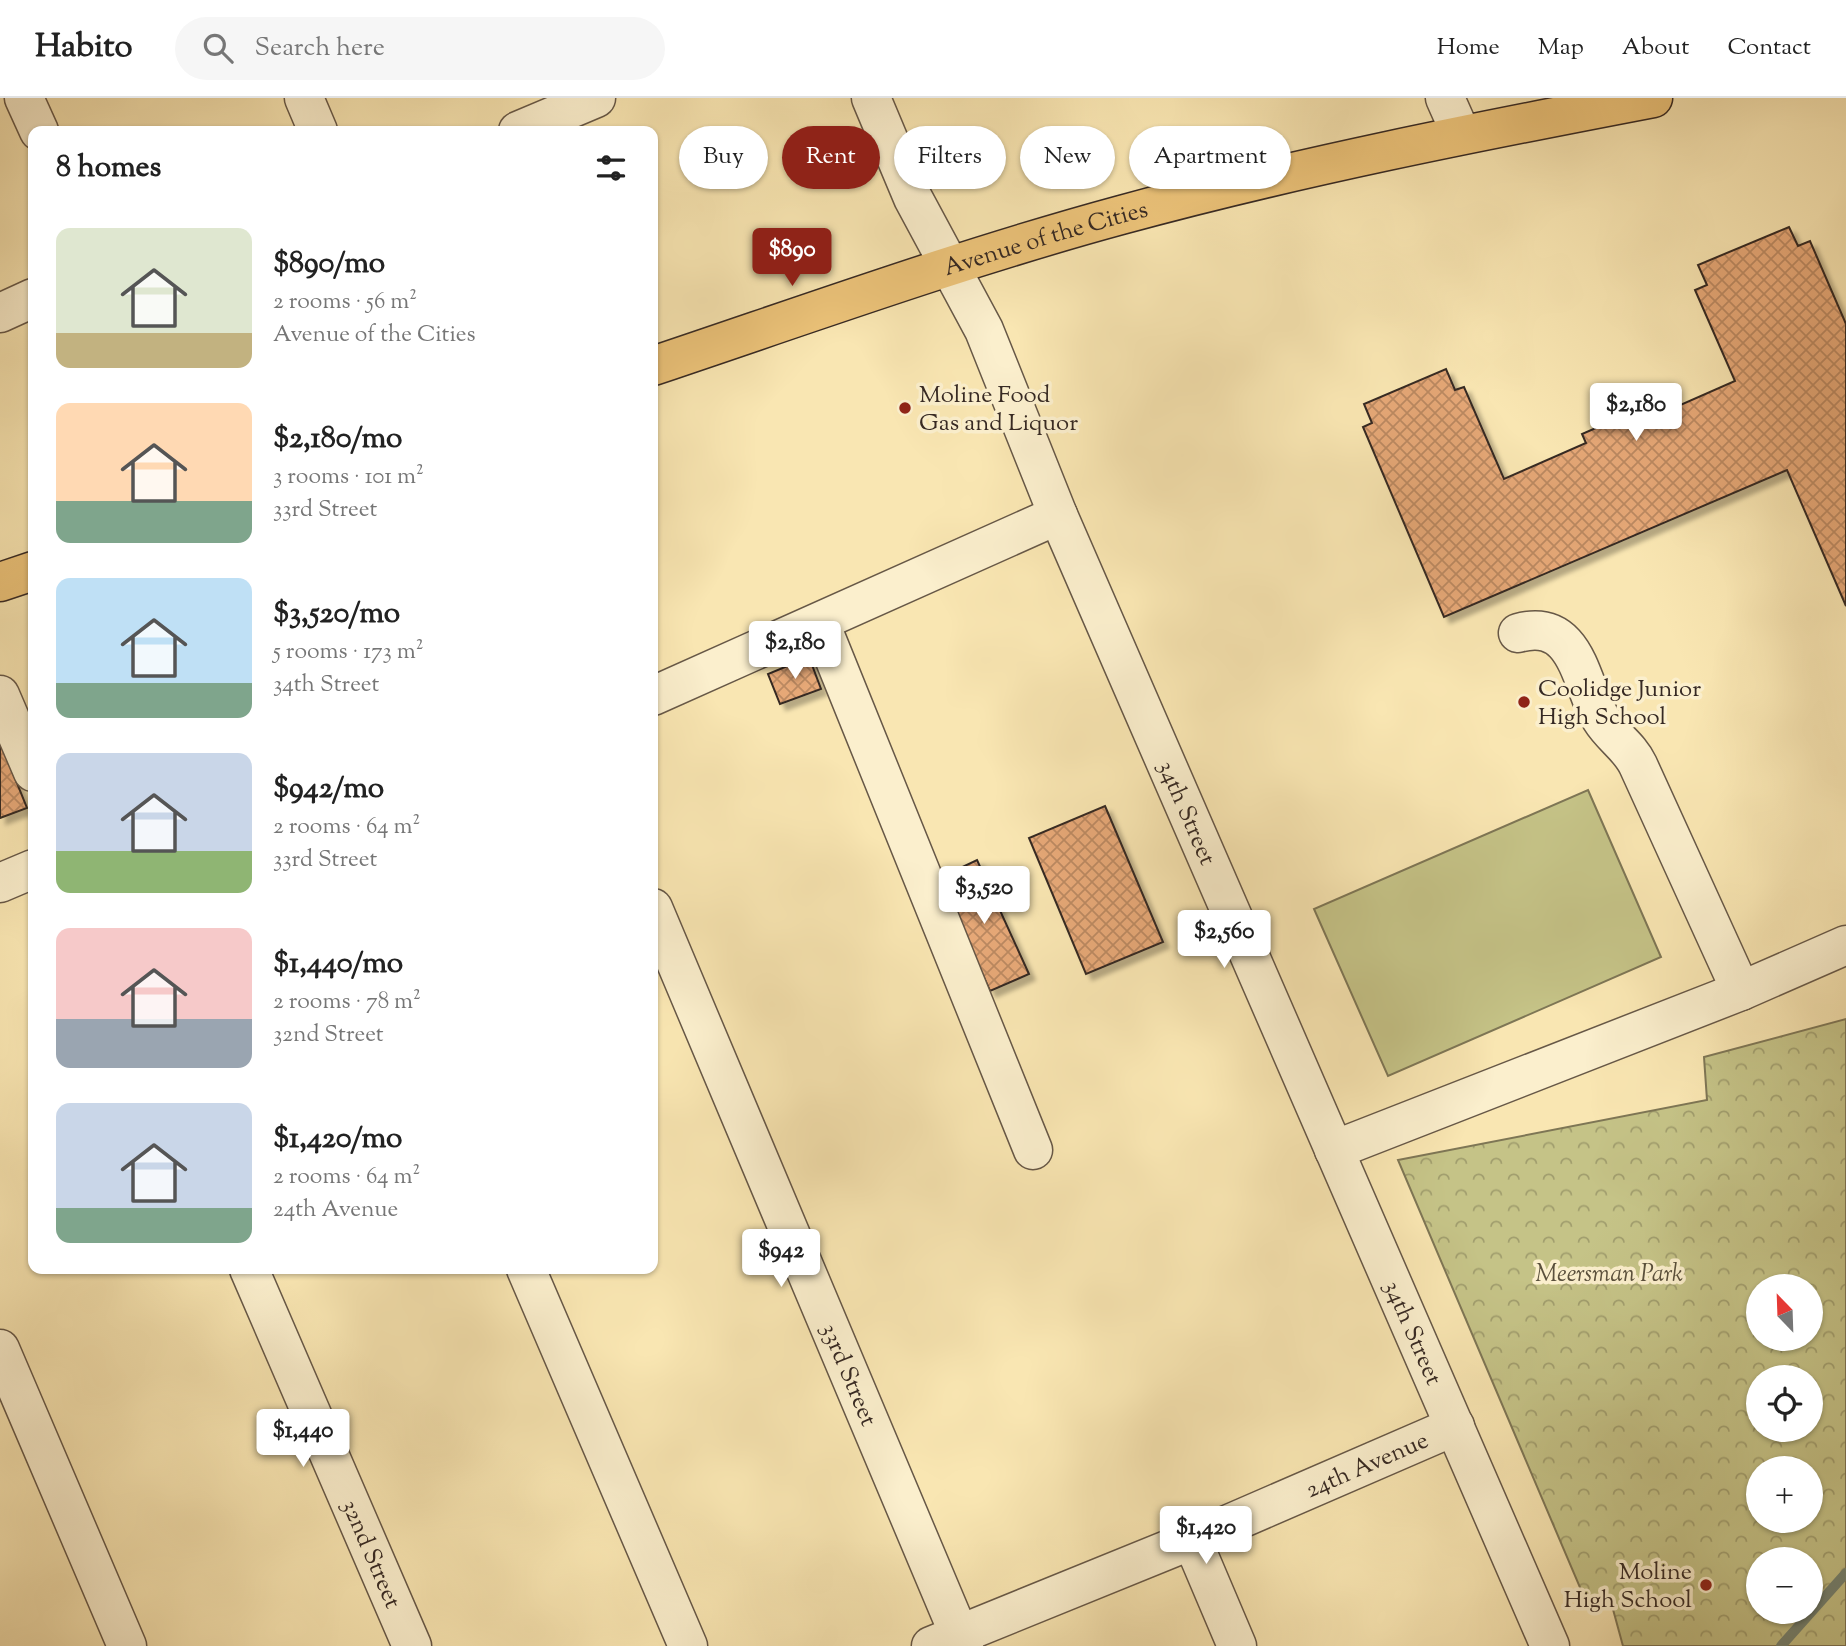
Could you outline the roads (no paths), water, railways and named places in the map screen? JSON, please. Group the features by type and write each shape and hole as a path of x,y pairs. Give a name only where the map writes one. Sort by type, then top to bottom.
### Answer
{"main road":[{"name":"Avenue of the Cities","path":"658,364 951,268 1145,209 1286,172 1581,105 1653,98"},
{"path":"0,582 28,573"}],"street":[{"path":"24,98 37,126"},
{"path":"304,98 316,126"},
{"name":"34th Street","path":"871,98 913,198 984,330 1058,515 1550,1646"},
{"path":"1445,98 1461,134"},
{"path":"529,126 589,99"},
{"path":"658,694 1058,515"},
{"path":"820,623 1033,1150"},
{"path":"1518,633 1530,630 1547,633 1574,653 1596,711 1605,726 1630,748 1741,991"},
{"path":"0,695 28,760"},
{"path":"0,883 28,871"},
{"name":"33rd Street","path":"658,920 951,1642"},
{"path":"1334,1150 1741,991 1846,945"},
{"name":"32nd Street","path":"251,1274 412,1646"},
{"path":"528,1274 688,1646"},
{"path":"0,1349 127,1646"},
{"name":"24th Avenue","path":"951,1642 1455,1426"},
{"path":"1192,1540 1237,1646"}],"waterway":[{"path":"1781,1646 1846,1573"}],"place":[{"name":"Moline Food Gas and Liquor","path":"905,408"},
{"name":"Coolidge Junior High School","path":"1524,702"},
{"name":"Moline High School","path":"1706,1585"}],"park label":[{"name":"Meersman Park","path":"1609,1273"}]}
